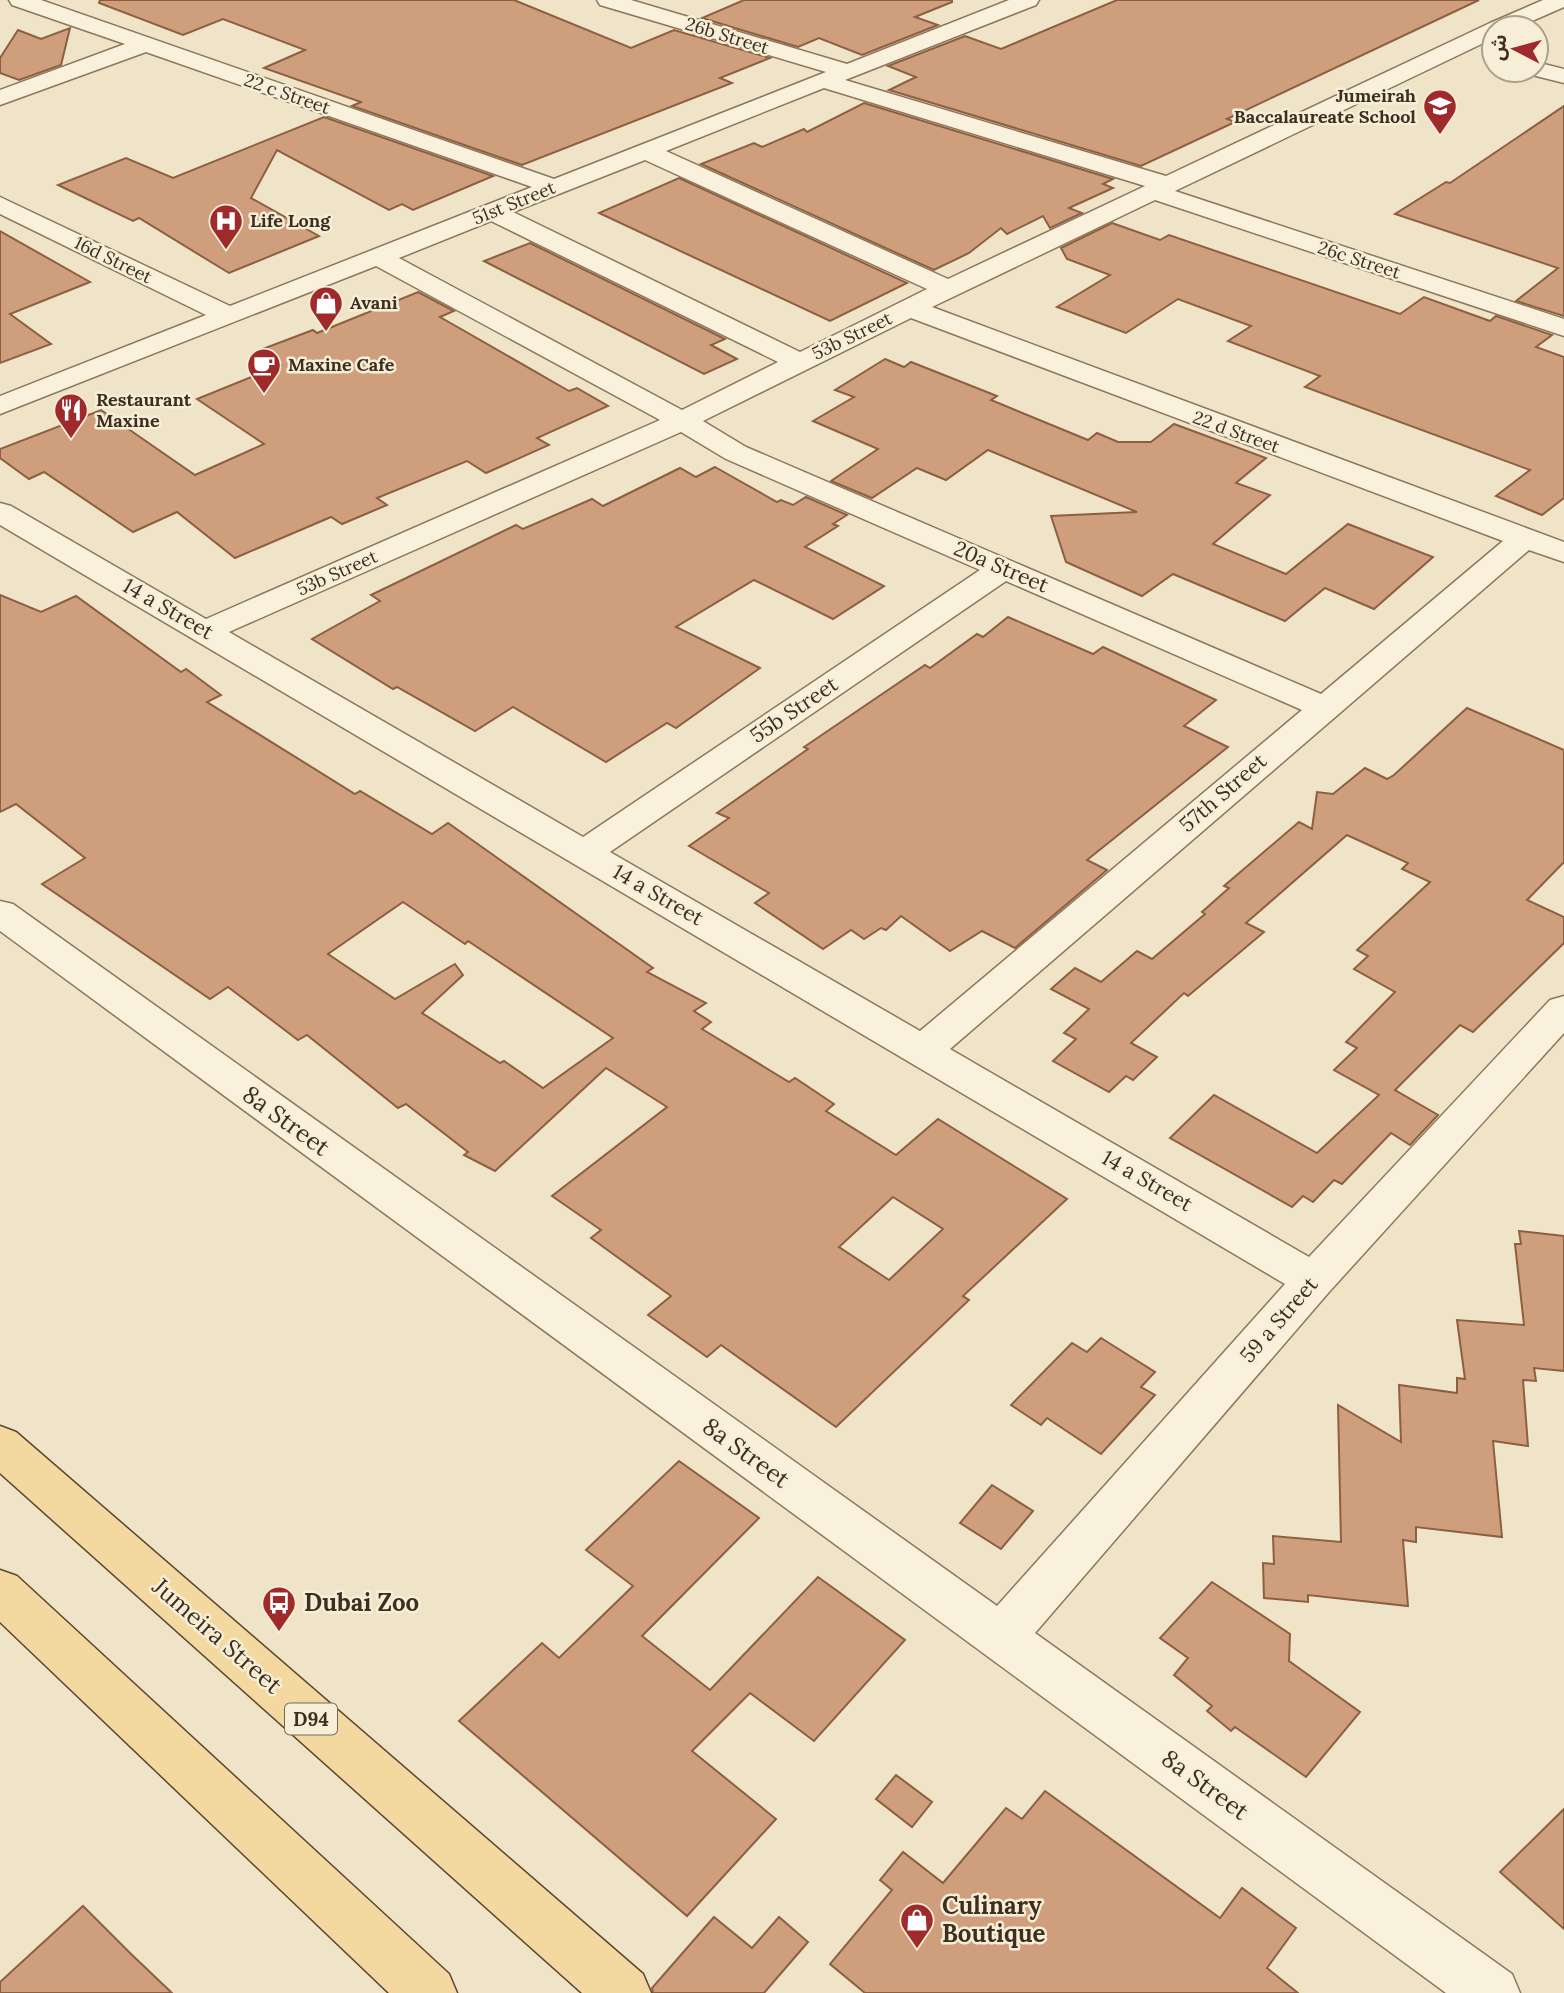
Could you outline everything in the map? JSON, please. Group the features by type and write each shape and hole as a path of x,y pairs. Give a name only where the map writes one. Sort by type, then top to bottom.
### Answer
{"main road":[{"name":"Jumeira Street","path":"0,1445 623,1993"},
{"path":"0,1591 429,1993"}],"street":[{"name":"26b Street","path":"608,0 644,4 835,76 1161,188"},
{"name":"51st Street","path":"0,406 1028,0"},
{"name":"22 c Street","path":"27,1 144,45 554,187"},
{"name":"53b Street","path":"1528,14 1553,2"},
{"name":"53b Street","path":"205,631 682,421 948,289 1480,36"},
{"path":"0,98 144,45"},
{"path":"1454,48 1480,54"},
{"path":"646,152 948,289"},
{"name":"26c Street","path":"1161,188 1564,328"},
{"name":"16d Street","path":"0,204 227,315"},
{"path":"493,212 799,362"},
{"name":"20a Street","path":"378,257 682,421 736,453 1323,707"},
{"name":"22 d Street","path":"910,308 1564,553"},
{"name":"14 a Street","path":"0,512 1314,1280"},
{"name":"57th Street","path":"923,1050 1323,707 1525,538"},
{"name":"55b Street","path":"585,852 1004,568"},
{"name":"8a Street","path":"0,914 1492,1993"},
{"name":"59 a Street","path":"1001,1637 1314,1280 1564,1009"}],"building":[{"path":"100,0 514,0 631,48 674,30 770,58 720,78 732,83 522,165 352,106 361,102 264,68 305,50 223,19 183,35 99,3"},
{"path":"744,0 952,2 915,17 938,25 862,55 819,38 798,47 702,18"},
{"path":"1117,0 1479,0 1227,119 1235,122 1141,166 889,90 916,77 888,66 965,36 1001,49"},
{"path":"70,28 61,65 19,80 0,73 0,58 18,30 41,39"},
{"path":"864,103 1113,179 1103,184 1113,188 1069,208 1082,213 1050,228 1043,216 1007,234 1001,228 969,253 934,270 701,164 754,143 762,147 804,129 807,132"},
{"path":"1564,106 1564,316 1516,301 1558,268 1395,214 1446,182 1450,183"},
{"path":"324,117 493,176 413,210 402,204 389,210 277,150 251,198 319,236 229,273 139,218 133,221 58,185 126,158 173,178"},
{"path":"679,178 907,283 830,321 599,213"},
{"path":"1112,223 1160,240 1169,235 1400,314 1424,297 1490,321 1496,316 1552,335 1536,347 1564,357 1564,498 1542,515 1496,496 1530,470 1305,387 1320,376 1228,341 1251,326 1178,299 1126,333 1057,307 1110,275 1067,259 1061,248"},
{"path":"0,231 90,282 10,314 51,344 0,363"},
{"path":"530,243 725,339 711,345 737,359 704,374 484,261"},
{"path":"418,292 454,311 440,317 569,391 577,388 608,406 537,438 549,445 486,473 467,461 377,498 387,505 342,524 331,517 235,558 177,512 133,532 44,472 29,479 0,458 0,449 101,410 195,475 264,444 197,399 281,365 260,350 313,330 317,333"},
{"path":"885,359 904,367 911,362 997,396 991,400 1088,440 1097,433 1118,442 1151,442 1174,424 1266,458 1236,483 1270,495 1213,544 1286,574 1348,524 1433,557 1374,609 1325,588 1285,621 1173,574 1142,596 1066,562 1051,516 1137,512 988,450 946,480 917,468 872,498 831,481 878,449 813,421 854,397 835,390"},
{"path":"715,467 777,502 781,500 793,505 806,497 847,515 833,524 838,526 805,547 884,586 833,619 754,580 676,627 760,668 676,728 667,723 606,762 513,707 475,731 397,687 393,689 312,639 380,601 371,595 516,525 523,529 592,499 603,506 680,468 696,477"},
{"path":"0,595 41,612 76,596 181,672 186,669 221,695 207,702 355,794 360,791 432,834 448,823 653,968 647,972 706,1003 694,1011 711,1022 702,1029 789,1082 795,1078 834,1104 826,1111 896,1155 938,1119 1067,1199 963,1296 969,1300 836,1427 721,1345 707,1357 648,1315 671,1296 591,1238 601,1230 552,1196 667,1107 606,1068 495,1171 464,1155 468,1152 406,1104 398,1108 307,1035 298,1040 228,987 210,999 42,884 85,858 16,804 0,812","holes":["403,902 465,944 468,941 613,1038 543,1088 504,1061 500,1063 422,1013 463,975 455,964 395,999 328,954","893,1197 943,1229 889,1280 839,1247"]},
{"path":"1008,617 1093,654 1103,647 1216,700 1184,726 1228,747 1087,860 1107,870 1015,948 982,931 950,951 901,916 886,930 881,928 864,939 851,930 823,949 755,903 769,893 689,846 729,818 717,813 808,749 804,747 925,665 930,668 977,634 983,637"},
{"path":"1467,708 1564,750 1564,862 1527,900 1564,917 1564,943 1473,1032 1460,1025 1395,1090 1438,1115 1410,1145 1391,1133 1342,1184 1334,1180 1313,1202 1303,1196 1292,1207 1170,1138 1214,1095 1317,1153 1379,1095 1334,1070 1357,1048 1346,1042 1395,992 1354,969 1368,956 1357,950 1430,882 1402,869 1408,863 1347,835 1246,923 1264,932 1188,996 1184,993 1131,1043 1157,1057 1133,1080 1126,1076 1109,1092 1053,1061 1076,1039 1064,1033 1089,1009 1051,989 1075,968 1101,982 1137,951 1152,959 1205,914 1202,912 1229,888 1224,886 1299,822 1312,829 1317,792 1333,794 1365,768 1387,779"},
{"path":"1519,1231 1564,1236 1564,1371 1534,1368 1536,1381 1523,1380 1528,1446 1493,1441 1502,1537 1416,1527 1416,1542 1403,1540 1408,1606 1308,1595 1308,1602 1264,1598 1263,1563 1274,1564 1273,1536 1341,1542 1338,1405 1401,1442 1399,1385 1457,1393 1457,1378 1465,1379 1457,1320 1524,1325 1515,1244 1521,1244"},
{"path":"1101,1338 1155,1372 1141,1387 1155,1395 1101,1454 1047,1418 1041,1425 1011,1405 1072,1343 1087,1352"},
{"path":"679,1461 759,1518 642,1636 710,1690 818,1577 905,1640 814,1741 750,1693 692,1751 776,1819 687,1916 459,1721 542,1643 559,1658 633,1586 586,1550"},
{"path":"992,1485 1033,1511 1001,1549 960,1523"},
{"path":"1212,1582 1290,1634 1289,1661 1360,1712 1306,1777 1235,1727 1231,1731 1207,1711 1212,1706 1174,1675 1188,1658 1160,1638"},
{"path":"896,1775 932,1802 912,1827 876,1799"},
{"path":"1045,1791 1220,1918 1242,1888 1296,1928 1267,1968 1298,1993 865,1993 830,1964 892,1890 880,1880 903,1852 943,1883 1006,1808 1022,1819"},
{"path":"1564,1809 1564,1929 1500,1872"},
{"path":"83,1906 172,1993 0,1993 0,1982"},
{"path":"714,1917 752,1948 779,1917 808,1942 764,1993 653,1993 652,1988"}],"place":[{"name":"Jumeirah Baccalaureate School","path":"1440,136"},
{"name":"Life Long","path":"226,251"},
{"name":"Avani","path":"326,333"},
{"name":"Maxine Cafe","path":"264,395"},
{"name":"Restaurant Maxine","path":"71,440"},
{"name":"Dubai Zoo","path":"279,1633"},
{"name":"Culinary Boutique","path":"917,1950"}]}
